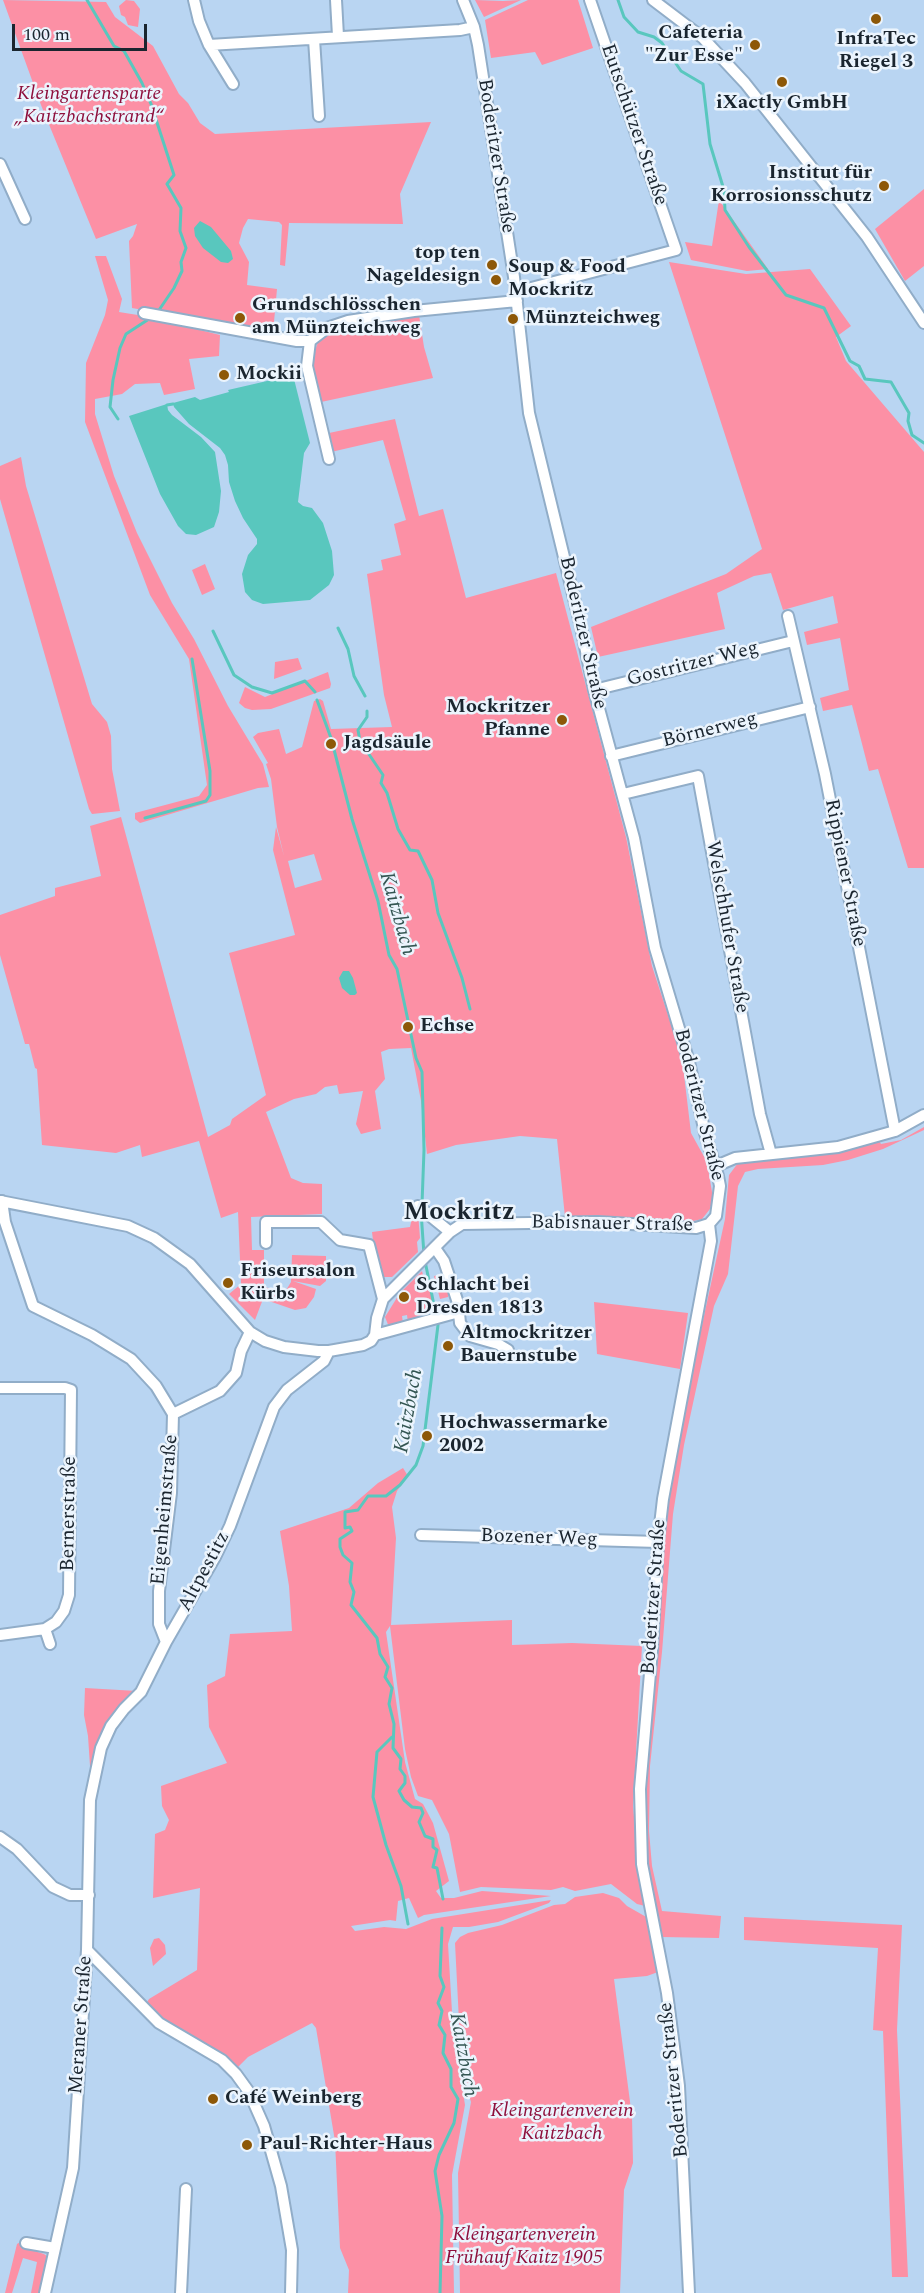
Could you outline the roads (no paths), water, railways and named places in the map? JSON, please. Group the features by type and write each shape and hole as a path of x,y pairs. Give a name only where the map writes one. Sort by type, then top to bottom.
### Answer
{"street":[{"path":"194,0 199,21 209,45 233,84"},
{"path":"336,0 338,36"},
{"name":"Boderitzer Straße","path":"463,0 474,27 516,297 529,413 594,690 634,838 655,948 720,1186 719,1207 716,1216 709,1224 711,1241 663,1499 640,1790 640,1827 646,1887 666,1993 680,2086 689,2293"},
{"name":"Eutschützer Straße","path":"516,297 676,250 591,0"},
{"path":"653,0 704,38 746,83 867,237 924,322"},
{"path":"209,45 460,30 474,27"},
{"path":"314,39 319,116"},
{"path":"0,164 24,219"},
{"path":"144,313 297,341 310,341 327,328 348,321 516,297"},
{"path":"310,341 308,366 329,459"},
{"name":"Rippiener Straße","path":"788,616 810,706 895,1131"},
{"name":"Gostritzer Weg","path":"594,690 793,641"},
{"name":"Börnerweg","path":"612,756 810,706"},
{"name":"Welschhufer Straße","path":"622,794 698,777 760,1114 771,1154"},
{"path":"716,1166 735,1158 838,1147 895,1131 924,1115"},
{"path":"1,1201 128,1226 154,1238 190,1264 250,1332 265,1341 284,1347 328,1351 363,1345 371,1341 375,1335 383,1299 450,1232 421,1209"},
{"name":"Eigenheimstraße","path":"1,1201 5,1222 33,1306 92,1335 131,1359 156,1386 173,1414 171,1493 159,1591 159,1624 166,1642"},
{"path":"266,1243 266,1222 321,1222 340,1240 369,1245 383,1299"},
{"name":"Babisnauer Straße","path":"450,1232 462,1224 478,1223 598,1222 687,1228 709,1224"},
{"path":"432,1251 444,1261 458,1303 460,1323 470,1336 498,1344 508,1350"},
{"path":"375,1335 459,1312"},
{"path":"173,1414 220,1391 236,1373 241,1352 250,1332"},
{"name":"Altpestitz","path":"90,1800 101,1748 111,1726 141,1692 166,1642 215,1557 230,1526 274,1407 286,1390 324,1361 328,1351"},
{"name":"Bernerstraße","path":"0,1388 65,1388 71,1390 69,1595 64,1611 56,1622 45,1629"},
{"name":"Bozener Weg","path":"421,1535 658,1542"},
{"path":"0,1635 45,1629 50,1644"},
{"name":"Meraner Straße","path":"45,2293 73,2168 87,1950 90,1800"},
{"path":"0,1836 17,1849 53,1887 70,1895 88,1895"},
{"path":"87,1950 159,2023 222,2060 249,2092 264,2126 281,2186 292,2250 291,2293"},
{"path":"181,2293 186,2189"},
{"path":"26,2243 55,2248"}],"waterway":[{"name":"Kaitzbach","path":"87,0 114,46 124,51 142,83 174,175 167,184 181,208 180,231 186,248 181,262 182,271 174,288 157,313"},
{"path":"618,0 624,17 638,32 654,37 662,43 681,71 703,84 710,144 724,190 725,210 749,247 786,295 824,308 850,361 859,366 865,379 891,382 909,413 908,421 912,435 924,443"},
{"name":"Kaitzbach","path":"118,419 110,407 120,348 126,334 152,317"},
{"path":"167,405 173,404"},
{"path":"338,628 348,649 354,676 365,696"},
{"name":"Kaitzbach","path":"213,631 234,675 252,687 272,693 305,681 315,692"},
{"path":"145,818 206,801 210,795 210,771 192,659"},
{"name":"Kaitzbach","path":"317,700 331,738 352,819 378,901 389,955 397,969 416,1058 422,1072 424,1150 422,1204"},
{"path":"367,711 367,717 358,730 360,741 383,775 381,783 387,793 398,829 410,850 418,851 432,880 438,913 462,978 470,1009"},
{"name":"Kaitzbach","path":"421,1211 424,1255"},
{"name":"Kaitzbach","path":"425,1261 438,1325 423,1446 416,1465 400,1485 386,1496 368,1496 358,1510 345,1512 345,1528 350,1527 352,1531 340,1539 340,1547 343,1555 352,1563 350,1582 354,1592 351,1605 377,1638 380,1654 388,1667 385,1677 392,1688 389,1704 394,1724 393,1748 401,1759 400,1769 405,1776 405,1783 399,1791 412,1807 421,1808 423,1813 419,1822 425,1836 433,1839 433,1847 437,1850 433,1867 437,1868 443,1899"},
{"path":"392,1737 377,1752 373,1797 386,1845 401,1886 408,1924"},
{"name":"Kaitzbach","path":"440,2293 442,2216 435,2171 439,2155 454,2123 458,2099 451,2087 451,2069 443,2053 445,2035 439,2025 442,2011 438,2003 444,1987 440,1976 442,1928"}],"place":[{"name":"InfraTec Riegel 3","path":"876,19"},
{"name":"Cafeteria \"Zur Esse\"","path":"755,45"},
{"name":"iXactly GmbH","path":"782,82"},
{"name":"Institut für Korrosionsschutz","path":"884,186"},
{"name":"top ten Nageldesign","path":"492,265"},
{"name":"Soup & Food Mockritz","path":"496,280"},
{"name":"Grundschlösschen am Münzteichweg","path":"240,318"},
{"name":"Münzteichweg","path":"513,319"},
{"name":"Mockii","path":"224,375"},
{"name":"Mockritzer Pfanne","path":"562,720"},
{"name":"Jagdsäule","path":"331,744"},
{"name":"Echse","path":"408,1027"},
{"name":"Friseursalon Kürbs","path":"228,1283"},
{"name":"Schlacht bei Dresden 1813","path":"404,1297"},
{"name":"Altmockritzer Bauernstube","path":"448,1346"},
{"name":"Hochwassermarke 2002","path":"427,1436"},
{"name":"Café Weinberg","path":"213,2099"},
{"name":"Paul-Richter-Haus","path":"247,2145"}],"district":[{"name":"Mockritz","path":"459,1214"}],"park label":[{"name":"Kleingartensparte „Kaitzbachstrand“","path":"89,106"},
{"name":"Kleingartenverein Kaitzbach","path":"562,2124"},
{"name":"Kleingartenverein Frühauf Kaitz 1905","path":"524,2248"}]}
